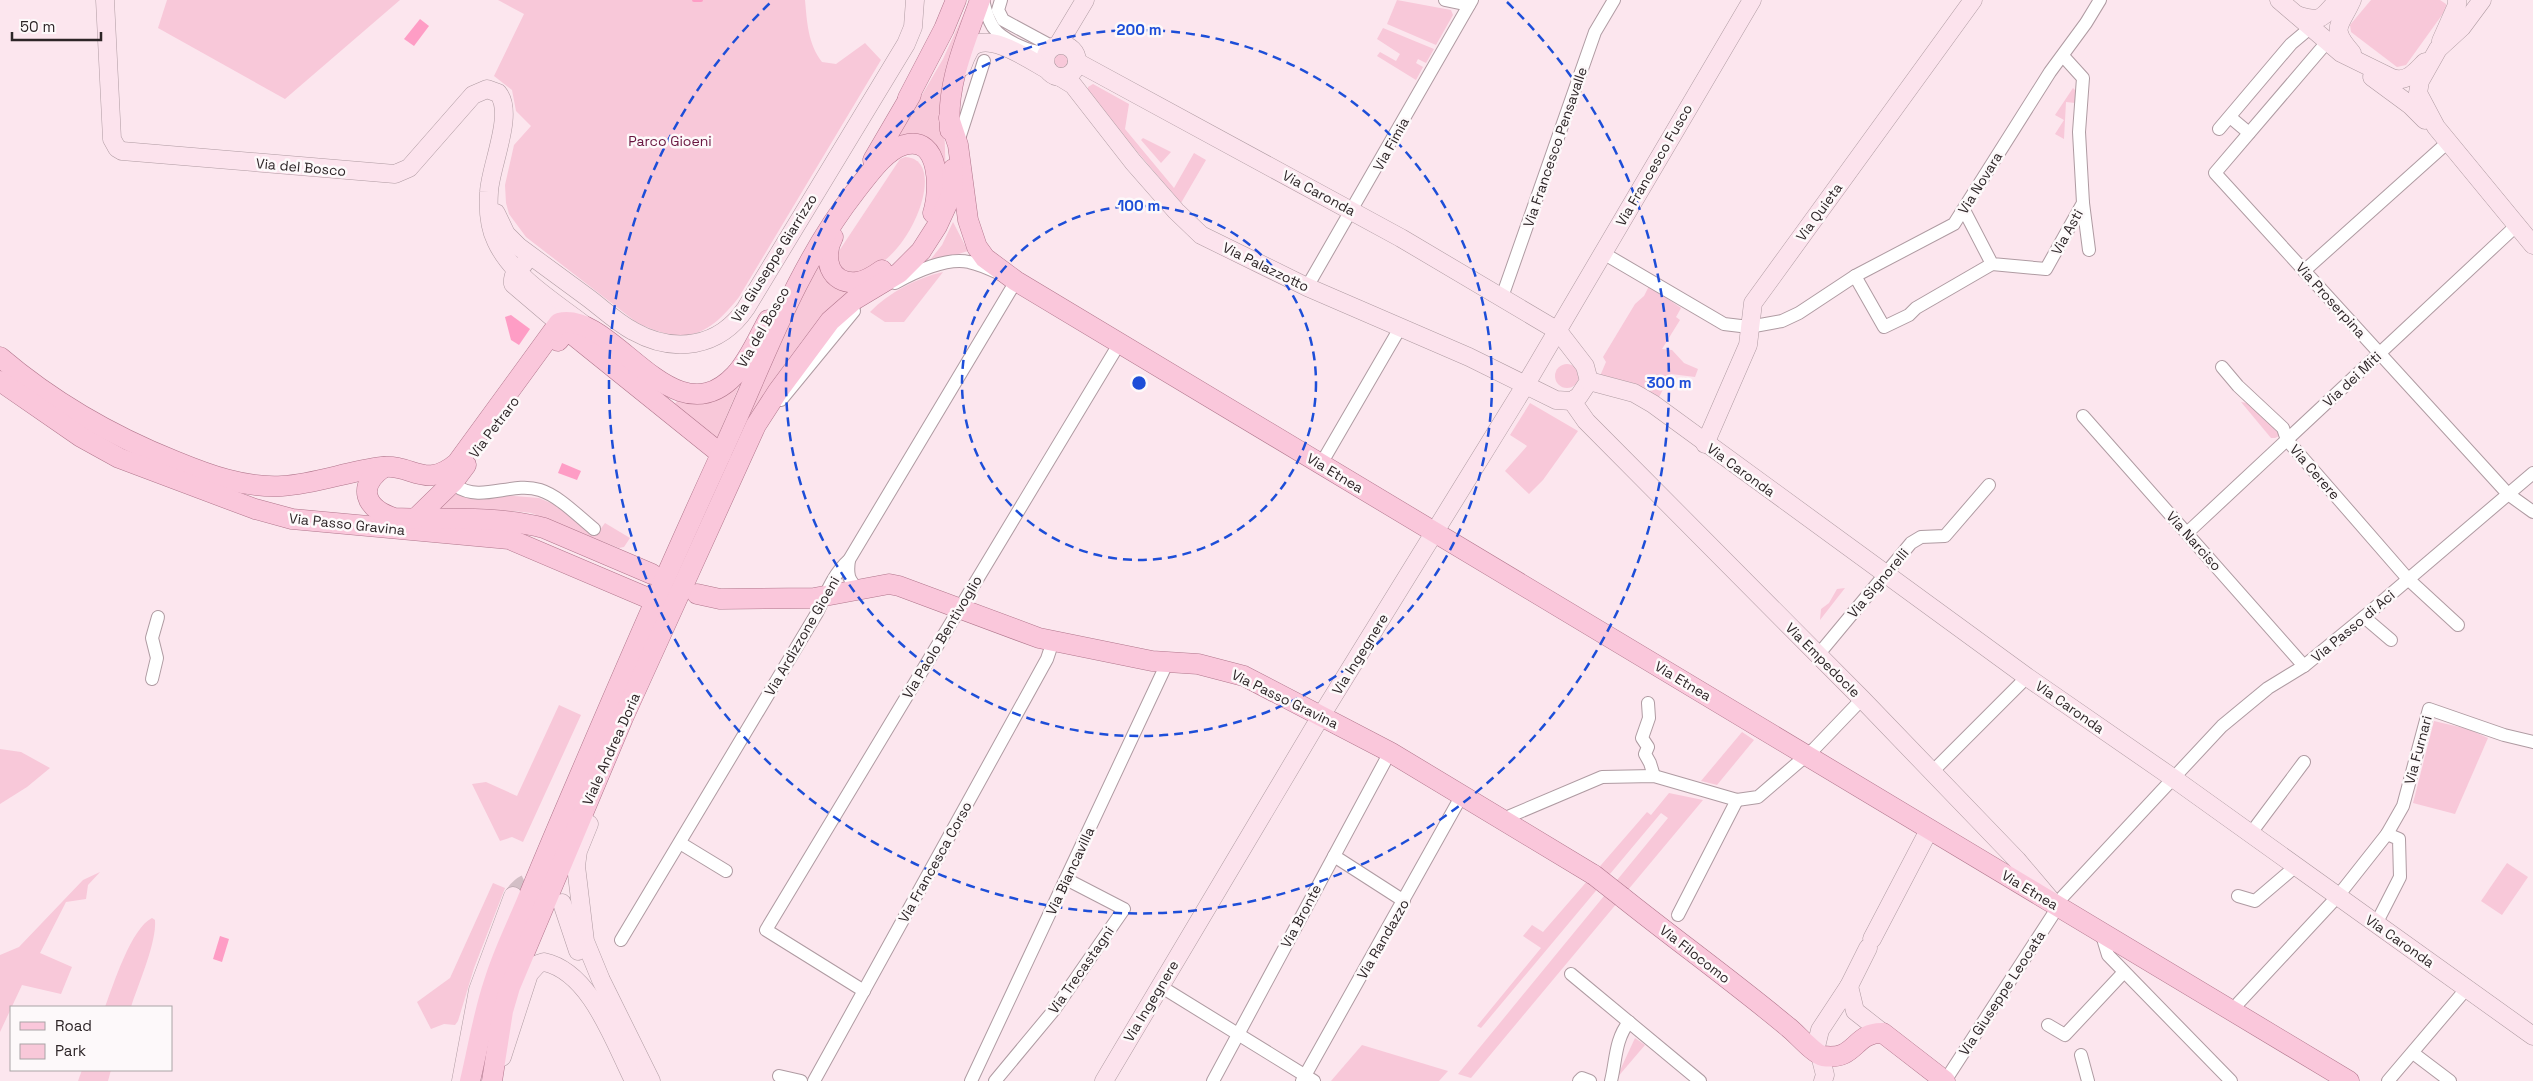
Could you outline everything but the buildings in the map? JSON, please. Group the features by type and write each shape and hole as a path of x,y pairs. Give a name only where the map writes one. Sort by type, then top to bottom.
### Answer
{"main road":[{"name":"Via del Bosco","path":"105,0 112,139 117,148 137,153 395,174 409,168 473,95 486,89 498,93 505,108 489,191 489,212 495,240 517,270"},
{"name":"Via Giuseppe Giarrizzo","path":"540,262 630,330 658,342 677,346 692,345 706,341 728,329 746,308 906,44 913,27 914,0"},
{"path":"909,97 946,0"},
{"path":"833,225 855,192 909,97 944,30 956,0"},
{"path":"756,425 830,321 854,300 898,273 921,251 937,226 949,200 953,172 956,130 952,87 956,68 982,0"},
{"path":"1053,48 1072,49 1077,62 1071,73 1054,73 1045,59 1085,0"},
{"name":"Via Francesco Fusco","path":"1558,331 1752,0"},
{"name":"Via Quieta","path":"1705,444 1748,346 1753,303 1973,0"},
{"path":"2279,0 2307,22 2324,46 2392,78 2405,79 2414,74 2462,27 2482,0"},
{"path":"2307,22 2321,18 2338,0"},
{"path":"2352,0 2340,19 2337,30 2341,40 2373,78 2406,101 2421,117 2436,128 2533,245"},
{"path":"2436,128 2418,93 2420,82 2438,49 2458,5 2457,0"},
{"name":"Via Palazzotto","path":"952,87 971,48 981,43 995,42 1054,73 1073,86 1133,162 1191,227 1201,235 1308,287 1526,384 1556,400 1572,401"},
{"name":"Via Caronda","path":"1077,62 1353,212 1558,331"},
{"name":"Via Etnea","path":"956,130 968,220 977,247 985,258 1016,281 2349,1081"},
{"path":"921,251 930,224 937,203 938,178 932,159 924,149 916,144 906,144 889,153 855,192 827,253 827,264 832,271 846,281 868,279 896,260 930,224 949,200"},
{"name":"Via del Bosco","path":"489,191 499,223 506,234 519,248 540,262"},
{"name":"Via del Bosco","path":"566,321 666,385 684,392 707,392 724,384 735,375 802,261 813,245 833,225"},
{"name":"Viale Andrea Doria","path":"470,1081 485,1012 503,957 655,601 776,328 833,225"},
{"path":"540,262 522,264 513,278 513,284 566,321 721,454"},
{"name":"Via Petraro","path":"415,519 451,476 566,321"},
{"path":"1558,331 1597,383 1572,401"},
{"name":"Via Ingegnere","path":"1104,1081 1322,716 1558,331"},
{"path":"0,357 45,392 108,432 224,479 254,485 282,486 384,467 430,476 451,476"},
{"name":"Via Passo Gravina","path":"0,381 81,437 136,465 260,511 292,519 509,539 655,601"},
{"name":"Via Caronda","path":"1597,383 1634,392 1654,404 1705,444 2027,677 2251,833 2533,1036"},
{"name":"Via Empedocle","path":"1572,401 1586,421 1862,699 2018,860 2055,905"},
{"name":"Viale Andrea Doria","path":"492,1081 503,1011 510,987 622,721 756,425"},
{"path":"384,467 372,478 368,495 369,503 380,513 394,518 415,519"},
{"path":"353,525 415,519"},
{"name":"Via Passo Gravina","path":"415,519 507,520 528,524 544,528 652,574"},
{"name":"Via Passo Gravina","path":"697,594 720,599 825,598 889,584 900,586 960,608 1017,631 1053,641 1117,655 1198,664 1244,676 1390,752 1503,819"},
{"path":"622,721 597,803 578,851 577,874 582,925 590,957 651,1081"},
{"name":"Via Filocomo","path":"1503,819 1594,874 1769,1011 1817,1053"},
{"path":"1823,1081 1824,1075 1817,1053 1820,1030 1841,994 1849,986 1929,830"},
{"path":"461,1081 478,990 513,896"},
{"path":"562,903 582,962 643,1081"},
{"path":"492,1081 529,974 538,964 544,962 563,969 585,988 634,1081"},
{"path":"1849,986 1855,1011 1945,1081"},
{"path":"1817,1053 1836,1057 1848,1054 1862,1038 1872,1033 1883,1033"}],"street":[{"path":"982,0 993,26 1000,35 1034,53 1053,48"},
{"path":"1445,0 1471,2"},
{"name":"Via Francesco Pensavalle","path":"1502,297 1595,32 1614,0"},
{"name":"Via Novara","path":"1603,253 1724,324 1750,327 1782,321 1799,313 1855,276 1954,224 2050,72 2063,56 2100,0"},
{"name":"Via Fimia","path":"1308,287 1353,212 1471,2"},
{"path":"999,5 1003,20 1053,48"},
{"path":"2219,129 2291,44 2307,22"},
{"path":"2230,117 2249,133 2324,46"},
{"name":"Via Asti","path":"1992,264 2046,269 2083,203 2079,132 2082,78 2063,56"},
{"path":"956,130 984,61"},
{"name":"Via Proserpina","path":"2249,133 2215,173 2508,494 2533,512"},
{"path":"2304,271 2448,142"},
{"path":"2083,203 2089,250"},
{"path":"1855,276 1884,327 1909,315 1916,308 1992,264 1964,210"},
{"name":"Via dei Miti","path":"2187,533 2517,225"},
{"path":"756,425 795,386 848,318 861,305 903,278 957,260 972,262 1016,281"},
{"name":"Via Ardizzone Gioeni","path":"621,940 825,598 841,567 849,560 1016,281"},
{"path":"1320,464 1400,328"},
{"name":"Via Paolo Bentivoglio","path":"864,991 766,930 1119,344"},
{"name":"Via Cerere","path":"2222,367 2238,386 2283,428 2287,440 2408,579 2458,625"},
{"name":"Via Narciso","path":"2083,416 2304,666"},
{"name":"Via Passo di Aci","path":"2055,905 2222,726 2268,688 2304,666 2533,473"},
{"path":"451,476 456,486 466,492 479,493 511,488 542,491 594,529"},
{"name":"Via Signorelli","path":"1818,655 1913,541 1947,534 1989,485"},
{"path":"849,560 847,574 849,580 859,590"},
{"path":"152,679 157,658 152,638 158,617"},
{"path":"2364,617 2391,640"},
{"name":"Via Francesca Corso","path":"814,1081 1048,659 1053,641"},
{"name":"Via Biancavilla","path":"973,1080 1168,662"},
{"path":"1932,772 2027,677"},
{"path":"1503,819 1602,777 1654,776 1737,800 1758,797 1805,755 1862,699"},
{"path":"1648,703 1649,718 1642,738 1648,746 1645,754 1654,776"},
{"name":"Via Furnari","path":"2231,1011 2338,896 2386,834 2403,806 2429,709 2504,735 2533,742"},
{"name":"Via Bronte","path":"1213,1081 1390,752"},
{"path":"2251,833 2304,762"},
{"name":"Via Randazzo","path":"1307,1079 1462,795"},
{"path":"1678,915 1737,800"},
{"path":"2376,924 2400,877 2400,839 2386,834"},
{"path":"680,843 726,871"},
{"path":"1334,856 1404,901"},
{"path":"2238,896 2255,901 2296,866"},
{"name":"Via Trecastagni","path":"995,1081 1054,1010 1124,909 1066,879"},
{"name":"Via Giuseppe Leocata","path":"1945,1081 2054,913 2055,905"},
{"path":"2101,932 2108,955 2231,1081"},
{"path":"2048,1025 2066,1035 2124,972"},
{"path":"1571,974 1700,1081"},
{"path":"1160,986 1307,1079"},
{"path":"2388,1081 2467,988"},
{"path":"1611,1081 1617,1045 1623,1029 1629,1022"},
{"path":"2414,1051 2450,1081"},
{"path":"2081,1054 2088,1081"},
{"path":"779,1076 801,1081"},
{"path":"1579,1081 1582,1078 1590,1081"}],"green space":[{"path":"167,0 400,0 285,99 158,28"},
{"name":"Parco Gioeni","path":"498,0 805,0 811,40 822,62 836,64 865,43 881,60 739,297 716,322 694,334 681,335 668,334 636,322 526,237 509,214 505,185 514,145 531,126 516,111 512,90 494,76 524,14"},
{"path":"970,0 943,87 946,181 940,162 895,141 943,59"},
{"path":"1397,0 1451,10 1453,15 1436,45 1387,24"},
{"path":"2371,0 2440,0 2446,4 2447,8 2406,65 2397,67 2351,32 2350,25"},
{"path":"1383,28 1434,49 1426,63 1418,59 1416,63 1423,67 1416,80 1377,56 1380,52 1396,61 1400,54 1377,39"},
{"path":"1058,53 1064,53 1069,58 1067,67 1058,69 1053,64 1053,58"},
{"path":"1093,84 1129,104 1125,129 1174,188 1194,153 1206,160 1181,203 1088,94 1088,87"},
{"path":"2073,88 2076,91 2075,103 2066,102 2064,139 2055,134 2064,120 2055,115"},
{"path":"1143,138 1171,152 1161,163 1141,140"},
{"path":"905,157 920,164 925,179 922,201 913,225 898,247 880,264 860,272 840,268 837,254 900,159"},
{"path":"953,222 968,251 927,264 942,245"},
{"path":"820,262 856,287 802,341 754,410 732,456 777,344"},
{"path":"943,272 904,322 885,322 870,312 886,298 904,287 923,278"},
{"path":"1649,286 1681,308 1676,317 1680,320 1662,349 1672,350 1684,363 1698,369 1695,377 1671,374 1658,399 1642,387 1600,376 1606,362 1603,357 1635,304 1644,296"},
{"path":"1567,364 1572,365 1578,371 1578,381 1572,387 1567,388 1562,387 1556,381 1555,376 1556,371 1562,365"},
{"path":"740,384 717,438 674,405 677,401 694,404 719,399"},
{"path":"2241,402 2259,409 2273,424 2279,436 2271,438"},
{"path":"1530,403 1578,431 1543,480 1529,494 1505,471 1527,446 1510,435"},
{"path":"452,491 539,498 553,504 596,535 605,523 630,538 624,547 619,548 531,513 514,511 435,512"},
{"path":"1845,588 1820,620 1821,609 1829,603 1837,589"},
{"path":"559,705 581,715 523,842 512,837 500,841 472,784 486,782 517,796"},
{"path":"2434,721 2468,729 2488,738 2455,814 2413,803"},
{"path":"1742,732 1754,740 1717,785 1701,781"},
{"path":"0,749 21,752 50,768 27,787 0,804"},
{"path":"1669,793 1703,800 1471,1078 1458,1074 1668,818 1661,813 1481,1028 1477,1026 1541,948 1523,936 1532,925 1543,932 1647,812 1651,815"},
{"path":"2507,863 2528,877 2502,915 2481,901"},
{"path":"100,872 88,885 86,899 66,902 40,953 72,967 61,994 22,985 12,1006 10,1006 10,1011 0,1032 0,955 19,947 83,880"},
{"path":"493,883 505,888 474,968 458,1021 455,1025 444,1024 431,1029 417,1002 450,978"},
{"path":"152,918 155,920 153,940 131,1006 105,1006 130,945 144,924"},
{"path":"1635,1038 1645,1045 1616,1079"},
{"path":"1362,1045 1448,1071 1439,1081 1331,1081"},
{"path":"82,1071 111,1071 108,1081 78,1081"}],"shaded area":[{"path":"420,19 429,26 414,46 404,39"},
{"path":"511,315 530,329 519,345 511,340 505,317"},
{"path":"562,463 581,471 577,480 558,473"},
{"path":"220,936 229,939 222,962 213,959"}],"waterway":[{"path":"694,0 701,0"}],"tunnel":[{"path":"513,896 526,883 535,881 545,883"}]}
